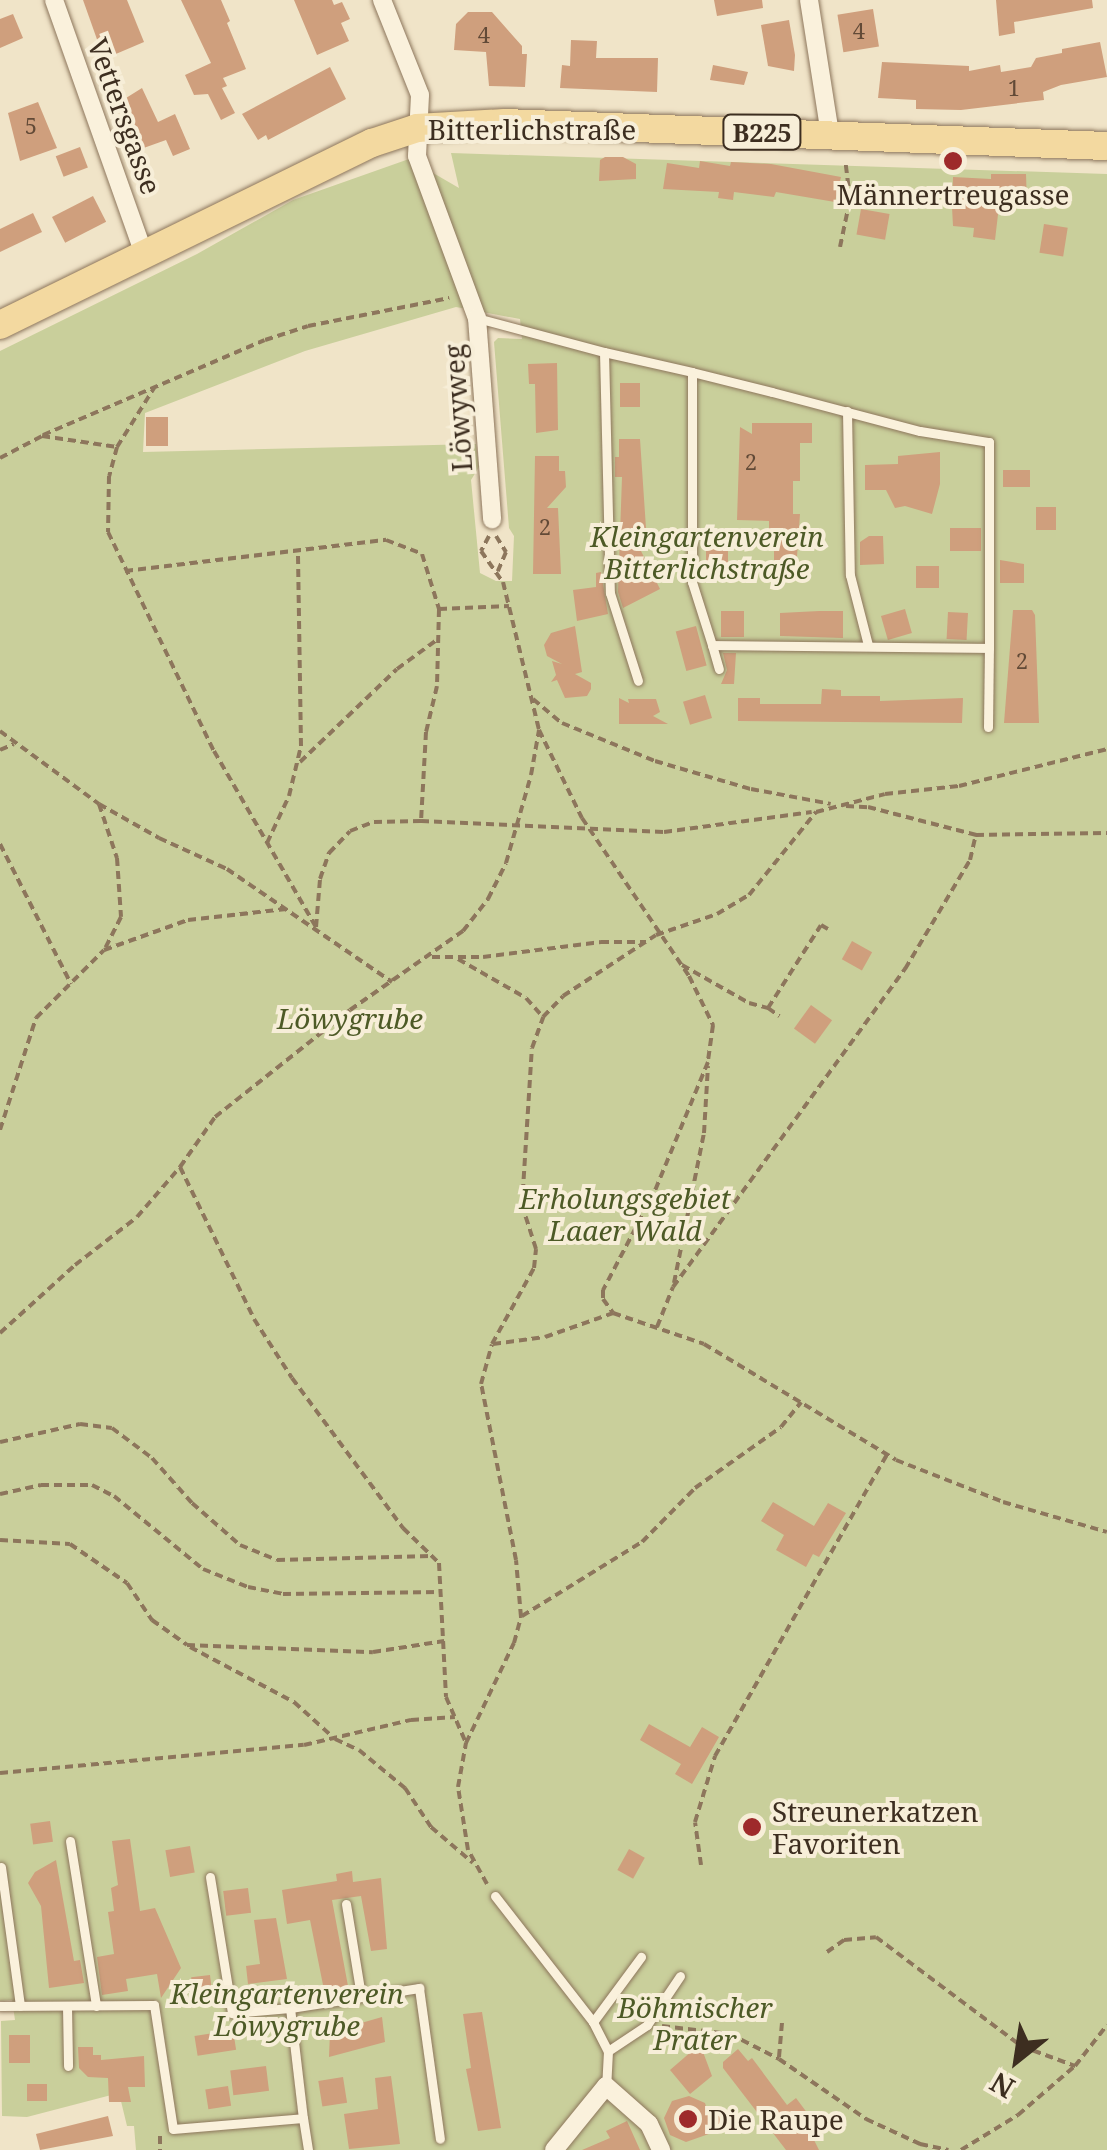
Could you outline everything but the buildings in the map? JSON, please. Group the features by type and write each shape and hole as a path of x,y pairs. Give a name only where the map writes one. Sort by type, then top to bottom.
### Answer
{"main road":[{"name":"Bitterlichstraße","path":"0,324 143,251 372,143 417,128 505,123 1107,146"}],"street":[{"name":"Vettersgasse","path":"54,0 143,251"},
{"name":"Löwyweg","path":"382,0 420,95 417,156 477,318 492,526"},
{"path":"809,0 830,134"},
{"path":"554,2150 606,2086 649,2124 661,2150"}],"lane":[{"path":"477,318 920,431 989,442 988,728"},
{"path":"604,352 610,593 638,680"},
{"path":"692,372 692,582 720,669"},
{"path":"847,411 850,574 868,646"},
{"path":"712,645 989,648"},
{"path":"70,1841 96,2006"},
{"path":"1,1867 20,2006"},
{"path":"210,1877 232,2013 419,1988 440,2139"},
{"path":"495,1896 594,2022 608,2051 606,2086"},
{"path":"346,1904 361,1996"},
{"path":"594,2022 641,1957"},
{"path":"608,2051 647,2026 680,1976"},
{"path":"0,2006 154,2005 172,2129 303,2118"},
{"path":"67,2006 68,2066"},
{"path":"290,2008 308,2150"}],"path":[{"path":"840,247 850,200 845,160"},
{"path":"0,458 154,388 308,326 468,294"},
{"path":"154,388 117,447 108,476 108,532 214,751 316,927"},
{"path":"42,436 117,447"},
{"path":"492,526 506,552 498,571"},
{"path":"492,526 482,552 498,571 539,730 589,830 656,935 678,962 714,1025 704,1134 672,1287 656,1327"},
{"path":"125,571 386,540 422,554 439,609 421,821"},
{"path":"267,843 289,796 301,746 298,550"},
{"path":"439,609 509,606"},
{"path":"296,765 358,703 438,639"},
{"path":"533,699 562,724 654,761 751,790 836,806 868,807 976,835 1107,833"},
{"path":"0,1333 75,1265 137,1217 180,1167 215,1116 463,931 488,899 519,824 539,730"},
{"path":"0,731 99,804 158,838 227,869 392,982"},
{"path":"0,750 16,743"},
{"path":"316,927 320,879 336,846 350,832 374,822 664,832 816,812 885,794 959,786 1107,748"},
{"path":"0,1130 36,1018 104,950 122,917 117,858 99,804"},
{"path":"495,1896 468,1850 458,1788 466,1743 514,1644 521,1617 516,1560 482,1384 492,1344 534,1268 536,1250 522,1205 532,1048 543,1017 563,996 656,935 718,914 749,895 816,812"},
{"path":"672,1287 905,969 970,860 976,835"},
{"path":"0,844 71,984"},
{"path":"104,950 188,920 286,909"},
{"path":"768,1008 821,925 828,929"},
{"path":"432,957 646,942"},
{"path":"454,957 526,998 543,1017"},
{"path":"678,962 780,1016"},
{"path":"708,1062 654,1194 604,1290 604,1300 613,1312 704,1344 887,1454 955,1485 1107,1532"},
{"path":"180,1167 254,1319 282,1363 403,1528 438,1563 446,1641 443,1670 466,1743"},
{"path":"492,1344 545,1337 586,1326 613,1312"},
{"path":"521,1617 642,1542 695,1488 781,1427 802,1402"},
{"path":"0,1442 80,1424 112,1428 152,1458 192,1503 240,1546 277,1560 431,1556"},
{"path":"701,1865 694,1822 715,1756 887,1454"},
{"path":"0,1494 41,1485 92,1484 114,1496 203,1569 248,1587 284,1594 442,1592"},
{"path":"0,1540 70,1544 127,1583 152,1620 187,1645 294,1702 335,1739 358,1750 405,1788 431,1827 476,1866"},
{"path":"187,1645 374,1652 446,1641"},
{"path":"0,1773 335,1739 411,1720 455,1717"},
{"path":"827,1952 844,1940 876,1937 1022,2046 1074,2066"},
{"path":"779,2058 782,2022"},
{"path":"647,2026 694,2027 730,2034 779,2058 866,2119 920,2144 948,2150"},
{"path":"961,2150 1018,2115 1074,2066 1107,2026"}],"green space":[{"name":"Erholungsgebiet Laaer Wald","path":"451,153 1107,174 1107,2150 136,2150 134,2126 127,2126 119,2093 27,2117 2,2116 1,2021 15,2020 12,2000 0,2001 0,351 197,254 293,200 409,159 459,188","holes":["456,307 520,319 522,339 498,338 494,342 509,528 514,536 512,581 496,581 480,573 471,480 479,467 476,444 143,452 145,413 305,351"]}],"place":[{"name":"Männertreugasse","path":"953,161"},
{"name":"Streunerkatzen Favoriten","path":"752,1827"},
{"name":"Die Raupe","path":"688,2119"}],"park label":[{"name":"Kleingartenverein Bitterlichstraße","path":"707,552"},
{"name":"Löwygrube","path":"350,1018"},
{"name":"Kleingartenverein Löwygrube","path":"287,2009"},
{"name":"Böhmischer Prater","path":"695,2023"}]}
